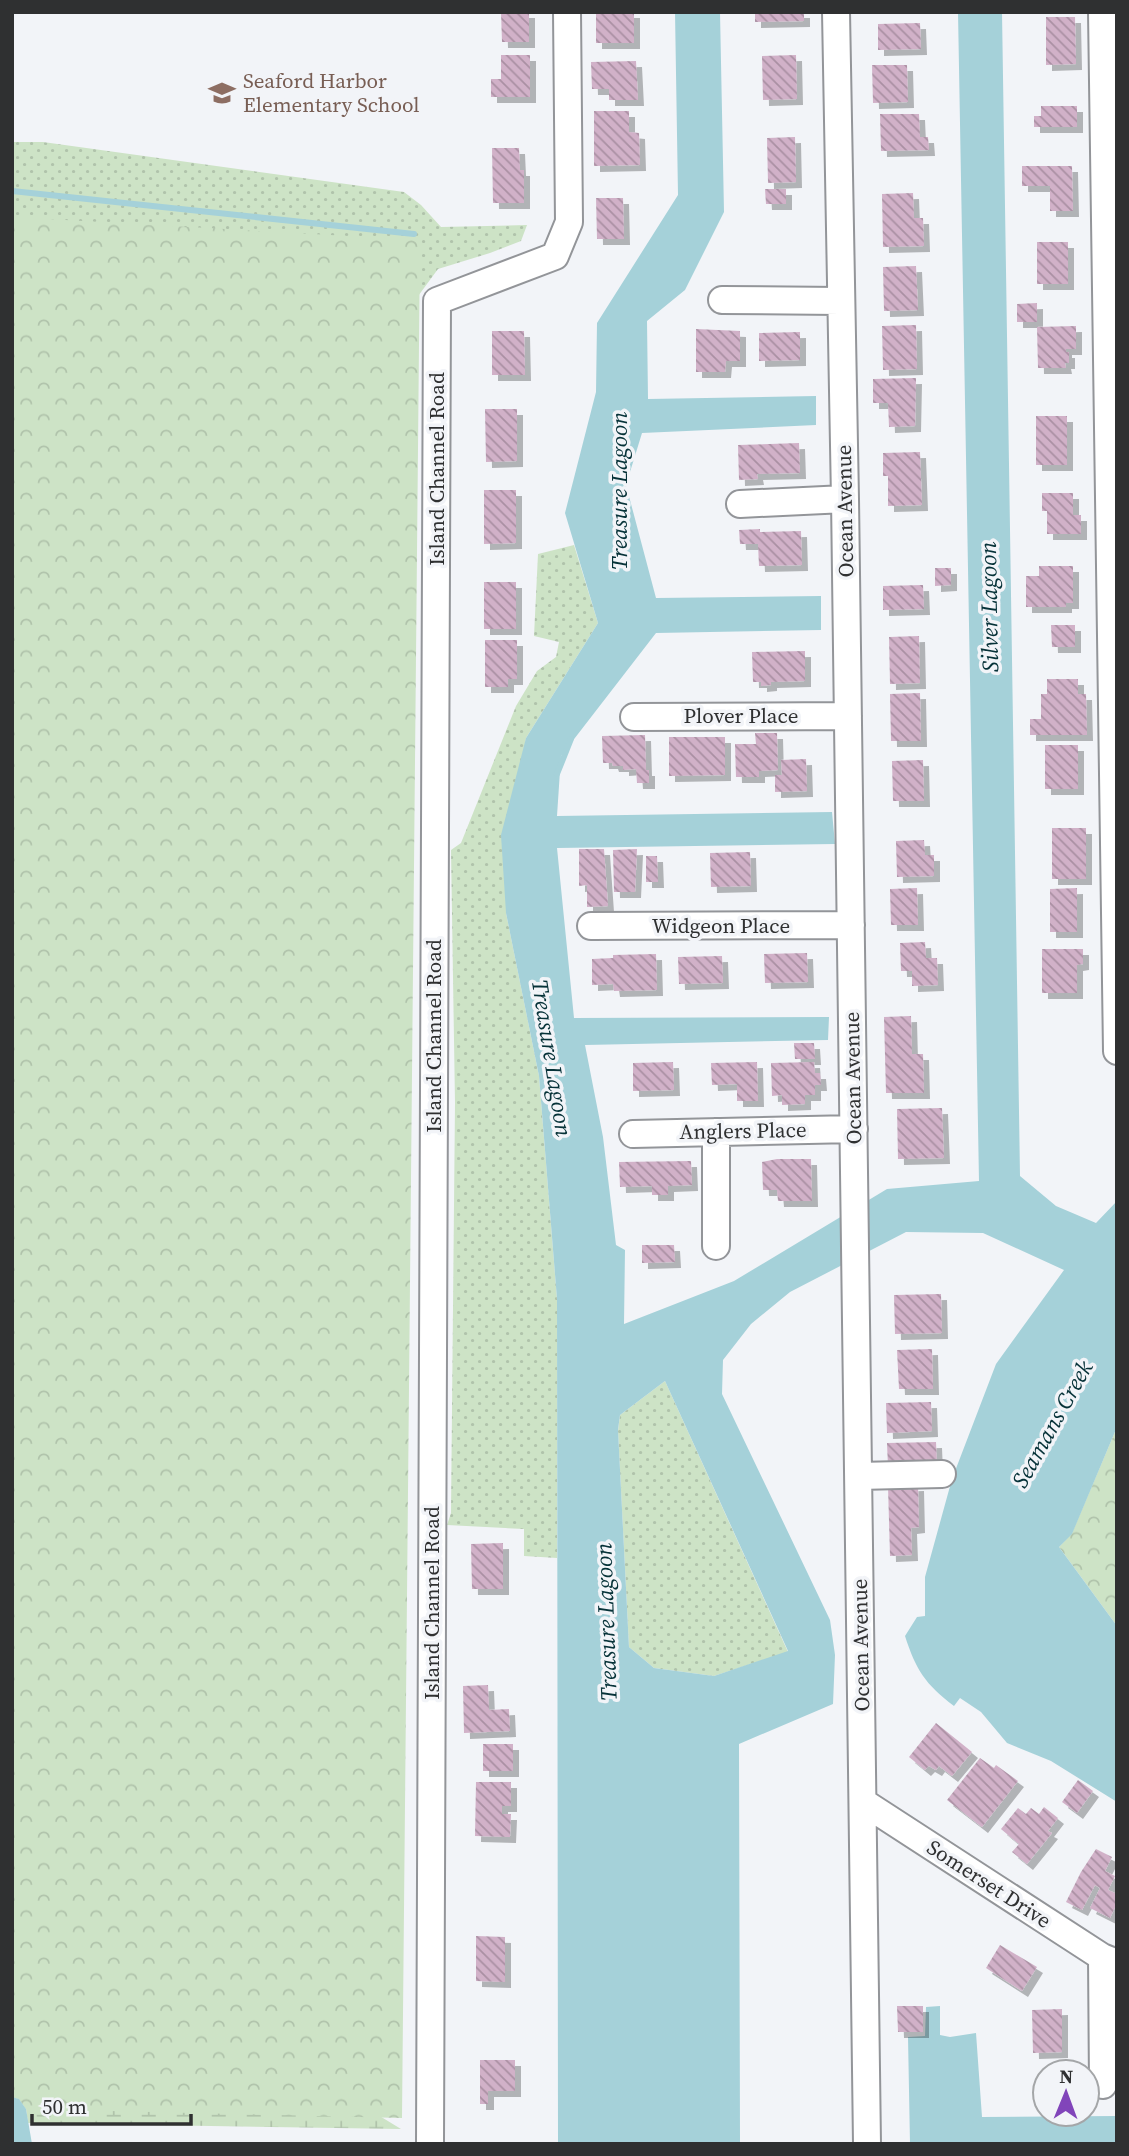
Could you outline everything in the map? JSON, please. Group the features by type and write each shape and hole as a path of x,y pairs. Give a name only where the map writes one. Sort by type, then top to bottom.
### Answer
{"street":[{"name":"Island Channel Road","path":"430,2144 437,301 555,256 569,222 567,12"},
{"name":"Ocean Avenue","path":"836,12 867,2144"},
{"path":"1102,12 1117,1051"},
{"path":"722,300 840,301"},
{"path":"740,504 845,499"},
{"name":"Plover Place","path":"634,717 848,716"},
{"name":"Widgeon Place","path":"591,926 851,925"},
{"name":"Anglers Place","path":"633,1133 854,1129"},
{"path":"716,1132 716,1246"},
{"path":"859,1476 942,1474"},
{"name":"Somerset Drive","path":"863,1802 1109,1960"},
{"path":"1104,2085 1109,1960"}],"green space":[{"path":"12,142 43,142 404,192 421,205 441,227 527,225 521,241 438,269 413,303 12,220"},
{"path":"12,217 420,240 402,2118 26,2109 19,2099 12,2097"},
{"path":"574,545 598,623 526,738 506,913 539,1076 557,1299 557,1558 524,1556 524,1529 447,1525 451,1513 455,1103 451,850 461,843 516,706 537,671 556,657 559,642 534,636 538,554"},
{"path":"12,1232 337,2090 401,2129 28,2123 26,2109 19,2099 12,2097"},
{"path":"665,1381 788,1652 714,1676 654,1668 629,1647 618,1431 620,1415"},
{"path":"1117,1427 1117,1626 1059,1547 1072,1533"}],"water":[{"path":"675,12 720,12 724,212 685,290 647,321 648,399 816,396 816,425 642,433 626,485 656,598 821,596 821,630 656,633 561,756 557,816 832,812 835,844 557,848 574,1018 829,1017 828,1040 585,1045 603,1137 616,1245 625,1250 624,1324 734,1281 887,1189 979,1181 958,12 1002,12 1020,1176 1056,1206 1096,1223 1117,1201 1117,1427 1072,1534 1059,1547 1117,1626 1117,1802 1051,1761 1007,1743 981,1712 960,1698 954,1706 929,1683 909,1648 905,1636 917,1617 925,1616 925,1577 952,1479 996,1364 1064,1270 983,1233 906,1232 790,1292 751,1324 723,1360 722,1394 830,1620 835,1655 833,1704 739,1744 740,2144 558,2144 557,1299 539,1076 506,913 501,835 526,738 598,623 565,513 596,392 597,323 678,195","holes":["665,1381 788,1651 714,1676 654,1668 629,1647 618,1430 620,1415"]},
{"path":"940,2006 940,2035 950,2037 976,2033 982,2117 1031,2117 1031,2128 1101,2128 1101,2116 1117,2116 1117,2144 910,2144 908,2037 925,2036 926,2007"},
{"path":"12,2097 19,2099 26,2109 32,2144 12,2144"}],"building":[{"path":"501,12 529,12 529,42 502,42"},
{"path":"596,12 634,12 634,43 596,43"},
{"path":"755,12 804,12 804,21 755,22"},
{"path":"1046,17 1075,17 1076,64 1046,65"},
{"path":"920,23 921,49 878,50 878,24"},
{"path":"501,55 530,55 530,97 491,97 491,79 501,79"},
{"path":"796,55 797,99 763,100 762,56"},
{"path":"636,61 638,100 609,100 609,89 592,89 591,62"},
{"path":"872,65 907,65 908,102 873,103"},
{"path":"1041,106 1077,106 1077,127 1034,127 1034,116 1041,116"},
{"path":"594,111 629,111 629,132 639,133 640,165 594,166"},
{"path":"880,114 919,114 920,137 928,137 929,150 881,151"},
{"path":"795,137 796,182 768,183 767,138"},
{"path":"492,148 519,148 520,170 524,170 524,203 493,203"},
{"path":"1022,166 1072,166 1073,211 1050,211 1050,186 1022,186"},
{"path":"765,189 786,189 786,204 766,204"},
{"path":"913,193 914,218 923,218 924,246 883,247 882,194"},
{"path":"596,198 623,198 624,239 597,239"},
{"path":"1037,242 1068,242 1068,284 1037,284"},
{"path":"916,266 918,310 884,311 883,267"},
{"path":"1037,303 1037,322 1017,322 1017,304"},
{"path":"916,325 917,369 883,370 882,326"},
{"path":"1076,326 1076,349 1066,349 1066,352 1069,352 1069,363 1065,363 1066,368 1038,368 1037,327"},
{"path":"696,329 740,331 740,361 726,361 725,372 696,372"},
{"path":"492,331 524,331 525,375 492,375"},
{"path":"800,332 800,360 759,361 759,333"},
{"path":"916,378 915,426 889,427 888,403 873,403 873,379"},
{"path":"485,409 517,409 517,461 486,462"},
{"path":"1036,416 1067,416 1067,465 1036,465"},
{"path":"799,443 800,473 757,474 758,479 739,480 738,445"},
{"path":"920,452 922,505 888,506 888,476 883,476 883,453"},
{"path":"484,490 516,490 516,543 484,544"},
{"path":"1042,493 1073,493 1073,515 1081,515 1081,534 1047,534 1047,511 1042,511"},
{"path":"760,529 760,532 801,531 802,565 759,566 758,544 740,544 739,530"},
{"path":"1039,566 1073,566 1073,603 1066,603 1066,607 1026,607 1026,576 1039,576"},
{"path":"935,568 951,568 951,585 935,586"},
{"path":"484,582 516,582 516,629 484,629"},
{"path":"923,585 924,609 883,610 883,586"},
{"path":"1051,625 1075,625 1075,647 1052,647"},
{"path":"919,636 920,683 890,684 889,637"},
{"path":"485,640 517,640 517,679 508,679 508,687 485,687"},
{"path":"805,651 805,681 771,682 771,685 761,686 761,682 753,682 752,652"},
{"path":"1047,679 1078,679 1078,694 1086,694 1087,735 1030,735 1030,719 1041,719 1041,694 1047,694"},
{"path":"920,693 921,741 891,741 890,694"},
{"path":"755,733 777,733 778,770 759,771 759,777 736,777 735,744 756,744"},
{"path":"645,735 649,783 637,783 636,769 623,770 623,766 603,763 602,736"},
{"path":"669,737 725,737 725,775 669,776"},
{"path":"1045,745 1078,745 1078,789 1045,789"},
{"path":"806,759 807,791 775,792 775,775 782,775 781,760"},
{"path":"923,760 924,801 893,801 892,761"},
{"path":"1052,828 1086,828 1086,879 1052,879"},
{"path":"924,840 925,855 934,855 934,876 897,877 896,841"},
{"path":"579,849 604,849 608,906 587,907 587,885 579,886"},
{"path":"637,849 635,892 614,892 613,850"},
{"path":"750,852 751,886 711,887 710,853"},
{"path":"646,856 657,856 658,882 646,882"},
{"path":"917,888 918,925 891,925 890,889"},
{"path":"1077,888 1077,932 1050,932 1050,889"},
{"path":"925,942 926,958 937,958 938,985 912,986 912,971 901,971 900,943"},
{"path":"1042,949 1083,949 1083,964 1077,965 1077,993 1042,993"},
{"path":"807,953 808,982 765,983 764,954"},
{"path":"656,954 657,990 614,991 613,984 592,985 592,959 613,958 613,955"},
{"path":"722,956 723,983 679,984 678,957"},
{"path":"911,1016 912,1054 923,1054 924,1093 886,1093 884,1017"},
{"path":"794,1043 814,1043 815,1059 795,1059"},
{"path":"673,1062 674,1090 633,1091 633,1063"},
{"path":"757,1062 758,1101 737,1101 737,1084 712,1085 711,1063"},
{"path":"814,1062 815,1073 820,1073 821,1085 815,1085 815,1095 805,1095 805,1104 782,1105 782,1095 772,1096 771,1063"},
{"path":"942,1108 944,1158 898,1159 897,1109"},
{"path":"811,1159 812,1201 778,1201 777,1190 763,1190 762,1162"},
{"path":"691,1161 692,1185 668,1186 668,1195 652,1195 652,1186 620,1187 619,1162"},
{"path":"642,1245 674,1245 675,1262 642,1263"},
{"path":"941,1294 942,1333 895,1334 894,1295"},
{"path":"932,1349 933,1389 899,1389 897,1350"},
{"path":"931,1402 932,1431 887,1433 886,1403"},
{"path":"936,1442 937,1466 888,1467 887,1443"},
{"path":"918,1485 919,1527 911,1528 912,1555 890,1556 888,1486"},
{"path":"503,1543 503,1589 472,1589 471,1544"},
{"path":"488,1685 489,1710 509,1709 510,1731 464,1733 463,1686"},
{"path":"936,1723 972,1752 952,1776 939,1766 936,1770 929,1766 925,1770 909,1757"},
{"path":"483,1744 513,1744 513,1771 483,1771"},
{"path":"980,1758 994,1768 996,1765 1018,1781 982,1827 947,1800"},
{"path":"1078,1780 1093,1791 1077,1813 1062,1802"},
{"path":"476,1782 511,1782 511,1806 502,1806 502,1814 511,1814 510,1837 475,1836"},
{"path":"1044,1807 1058,1818 1048,1831 1052,1833 1027,1864 1012,1852 1019,1844 1001,1829 1018,1808 1026,1814 1031,1808 1039,1814"},
{"path":"1096,1849 1112,1857 1105,1871 1115,1876 1108,1890 1117,1894 1117,1903 1110,1918 1090,1908 1100,1888 1095,1885 1082,1910 1066,1902"},
{"path":"476,1936 505,1937 505,1982 476,1981"},
{"path":"1000,1945 1037,1967 1022,1991 986,1968"},
{"path":"897,2006 923,2006 923,2032 898,2032"},
{"path":"1062,2009 1062,2052 1033,2053 1032,2010"},
{"path":"480,2060 515,2060 515,2091 488,2091 488,2104 480,2104"}],"waterway":[{"path":"12,191 414,234"},
{"name":"Treasure Lagoon","path":"557,774 571,739"}],"place":[{"name":"Seaford Harbor Elementary School","path":"222,93"}],"water label":[{"name":"Silver Lagoon","path":"989,607"},
{"name":"Seamans Creek","path":"1052,1424"}]}
